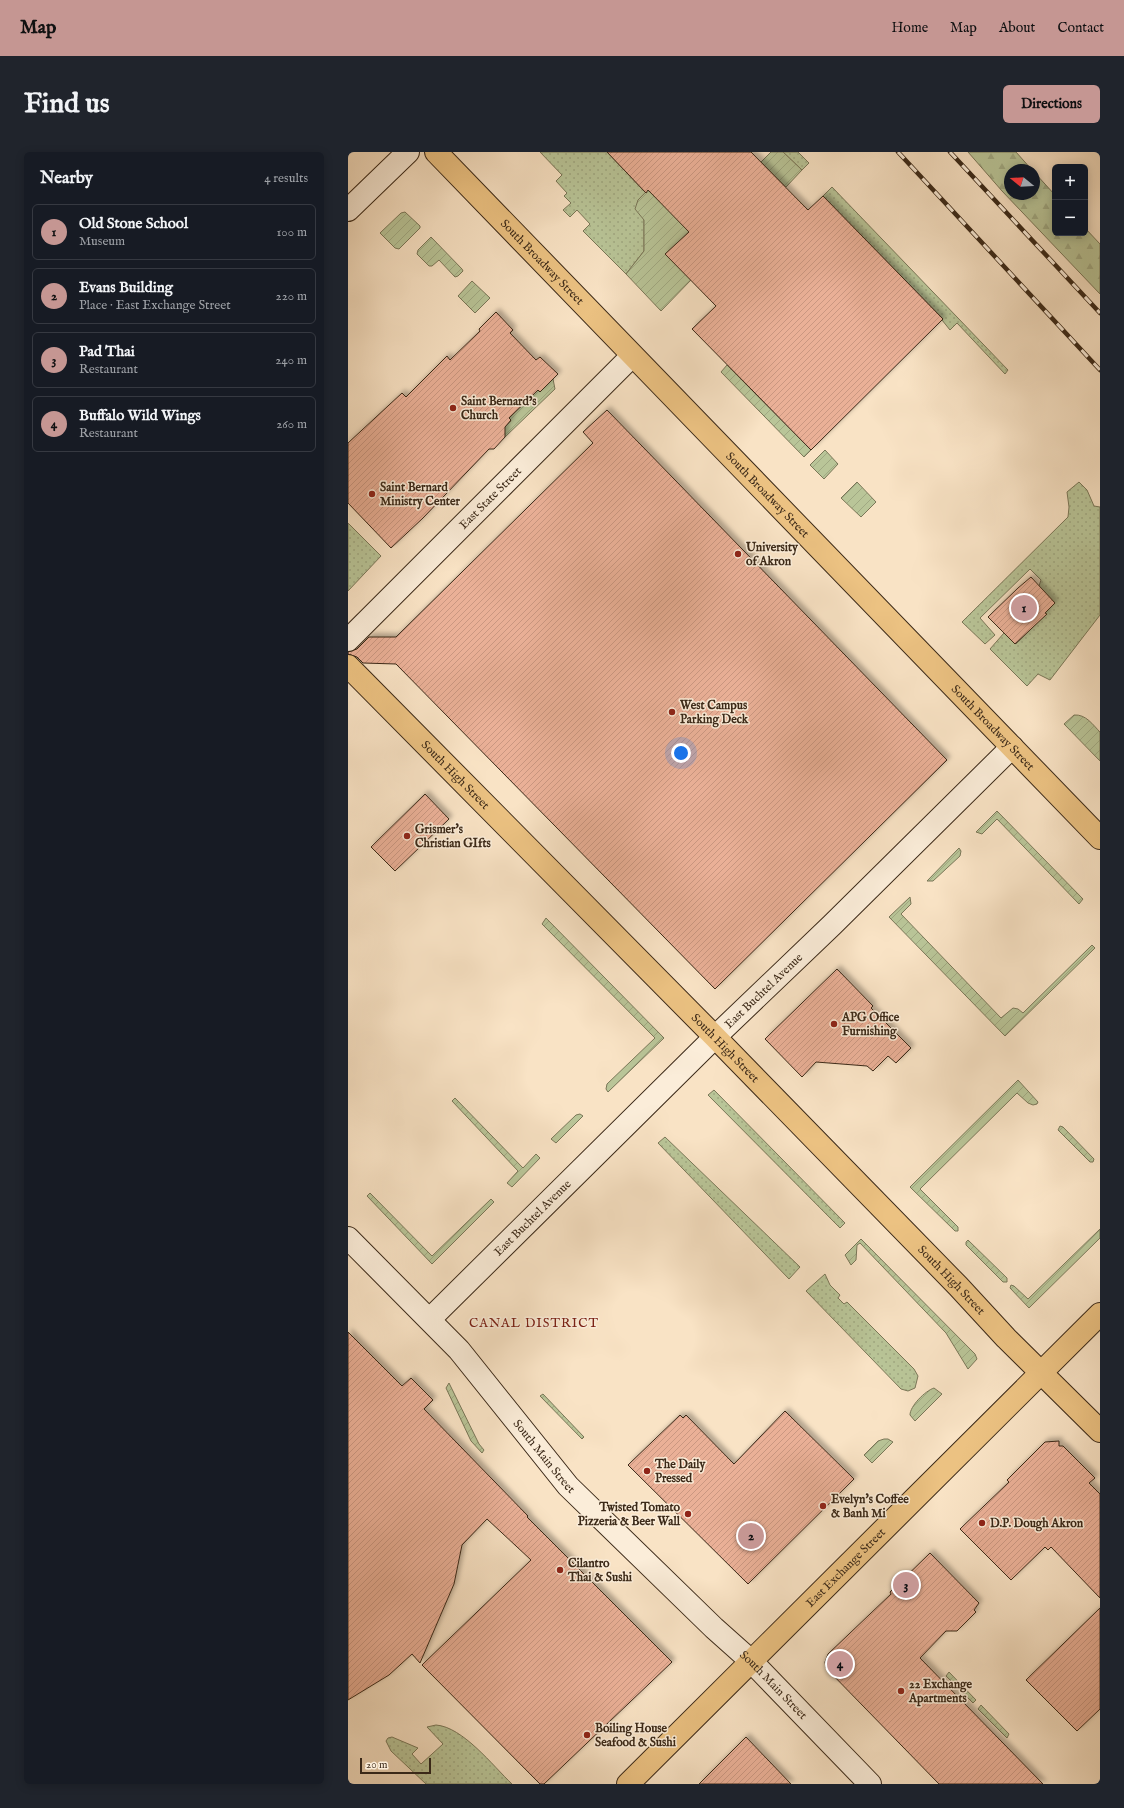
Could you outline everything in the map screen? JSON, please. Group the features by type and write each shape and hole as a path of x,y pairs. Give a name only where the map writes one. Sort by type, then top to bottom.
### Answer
{"main road":[{"name":"South Broadway Street","path":"436,152 1100,838"},
{"name":"South High Street","path":"348,666 715,1037 1100,1431"},
{"name":"East Exchange Street","path":"628,1784 1100,1314"}],"street":[{"path":"348,210 408,152"},
{"name":"East State Street","path":"348,640 632,356"},
{"name":"East Buchtel Avenue","path":"430,1320 715,1037 832,925 1012,747"},
{"name":"South Main Street","path":"348,1238 459,1350 568,1486 714,1628 751,1661 870,1784"}],"green space":[{"path":"540,152 607,152 646,193 638,200 644,220 644,251 626,274 583,231 590,224 577,210 570,217 563,210 571,203 564,196 567,193 556,181 562,175"},
{"path":"771,152 783,152 802,170 786,187 761,162"},
{"path":"783,152 798,152 809,163 802,170"},
{"path":"968,152 1016,152 1027,164 1004,164 1004,193"},
{"path":"671,166 689,232 666,255 691,280 661,311 626,274 644,251 644,220 635,209 638,200"},
{"path":"1040,179 1052,192 1052,236 1088,236 1088,231 1100,244 1100,294 1011,200 1040,200"},
{"path":"832,187 1008,370 1005,374 957,323 950,330 942,320 943,319 823,196"},
{"path":"405,212 420,226 420,228 399,249 395,248 380,233 401,213"},
{"path":"431,237 462,269 463,271 458,276 455,277 439,260 432,266 429,266 417,254 418,250"},
{"path":"472,281 490,298 475,313 458,296"},
{"path":"727,365 811,450 804,457 721,372"},
{"path":"553,379 555,389 505,437 503,429 511,421 509,418 538,390 540,392"},
{"path":"825,450 838,464 824,479 810,465"},
{"path":"857,482 876,502 861,517 841,498"},
{"path":"1079,482 1087,490 1094,506 1100,507 1100,615 1050,680 1038,674 1027,686 990,649 1004,633 1016,644 1055,603 1039,586 1041,580 1030,569 980,618 995,635 985,644 962,622 1068,517 1069,507 1067,492"},
{"path":"348,523 381,556 348,591"},
{"path":"1074,715 1086,718 1100,732 1100,761 1064,724"},
{"path":"997,811 1083,899 1079,904 997,819 982,834 976,832"},
{"path":"959,848 961,851 960,856 933,881 927,881"},
{"path":"910,897 911,904 901,914 1001,1018 1013,1008 1018,1009 1023,1013 1092,945 1095,948 1005,1036 889,917"},
{"path":"546,918 664,1038 608,1092 606,1089 607,1084 655,1038 542,924"},
{"path":"1018,1080 1038,1102 1037,1104 1033,1105 1028,1103 1017,1093 920,1189 958,1227 958,1231 955,1231 910,1187"},
{"path":"714,1090 845,1223 840,1228 708,1095"},
{"path":"455,1098 523,1168 536,1154 540,1158 512,1187 507,1183 518,1171 452,1101"},
{"path":"580,1114 583,1116 556,1143 551,1139 576,1115"},
{"path":"1060,1126 1063,1127 1094,1159 1093,1162 1090,1162 1058,1130"},
{"path":"665,1137 800,1267 789,1279 658,1143"},
{"path":"370,1193 432,1256 491,1199 494,1202 432,1264 367,1196"},
{"path":"1100,1229 1100,1238 1029,1308 1010,1288 1011,1285 1014,1286 1028,1299"},
{"path":"861,1239 975,1354 977,1359 968,1369 946,1333 860,1243 857,1245 856,1260 851,1265 845,1255"},
{"path":"968,1240 1007,1278 1007,1282 1003,1282 966,1245"},
{"path":"825,1274 830,1285 840,1295 838,1298 844,1304 847,1302 914,1369 918,1376 915,1388 908,1391 901,1389 806,1291"},
{"path":"449,1383 479,1444 484,1450 482,1453 471,1441 446,1388"},
{"path":"934,1388 942,1394 915,1421 910,1415 912,1407 922,1395"},
{"path":"543,1394 584,1437 582,1439 540,1396"},
{"path":"888,1439 893,1442 872,1463 864,1455 878,1441"},
{"path":"949,1672 976,1700 973,1703 946,1676"},
{"path":"981,1705 1009,1734 1007,1738 978,1709"},
{"path":"436,1725 446,1727 467,1740 477,1748 512,1784 426,1784 391,1751 386,1741 388,1738 392,1737 418,1748 412,1754 421,1764 443,1744 427,1727"}],"building":[{"path":"607,152 751,152 808,210 823,196 943,319 811,450 692,329 716,306 665,254 689,232 648,190 646,193"},
{"name":"Saint Bernard’s Church","path":"496,312 513,330 510,333 536,360 540,357 558,374 540,392 538,390 509,418 511,420 505,427 505,437 494,449 489,449 423,518 391,548 348,503 348,443 402,393 406,397 447,356 450,360 480,331 479,329"},
{"name":"West Campus Parking Deck","path":"607,410 947,760 715,989 396,664 363,663 357,657 348,654 348,652 357,649 369,637 396,637 593,443 583,432"},
{"path":"1031,577 1055,603 1045,613 1047,614 1015,644 988,617"},
{"name":"Grismer's Christian GIfts","path":"425,794 449,819 395,871 371,847"},
{"name":"APG Office Furnishing","path":"837,969 873,1006 871,1008 911,1048 896,1063 888,1056 873,1071 867,1066 816,1062 802,1077 765,1039"},
{"path":"348,1332 402,1386 411,1378 433,1400 424,1409 528,1516 527,1517 672,1662 544,1784 540,1784 422,1665 531,1560 487,1519 462,1545 454,1584 420,1663 412,1654 389,1675 348,1700"},
{"path":"785,1411 854,1479 748,1584 628,1465 680,1415 683,1418 686,1415 734,1464"},
{"path":"1059,1441 1059,1446 1063,1446 1095,1478 1089,1483 1100,1494 1100,1598 1051,1547 1048,1550 1045,1547 1011,1580 960,1529 1009,1482 1007,1480 1045,1442"},
{"name":"22 Exchange Apartments","path":"930,1553 979,1603 974,1610 976,1612 957,1631 946,1631 920,1658 1043,1784 939,1784 826,1668 825,1662 828,1654 891,1594 890,1592"},
{"path":"1100,1608 1100,1709 1077,1731 1026,1680"},
{"path":"746,1737 791,1784 699,1784"}],"railway":[{"path":"898,152 1100,370"},
{"path":"950,152 1100,313"}],"place":[{"name":"Saint Bernard’s Church","path":"453,408"},
{"name":"Saint Bernard Ministry Center","path":"372,494"},
{"name":"University of Akron","path":"738,554"},
{"name":"Old Stone School","path":"1024,608"},
{"name":"West Campus Parking Deck","path":"672,712"},
{"name":"Grismer's Christian GIfts","path":"407,836"},
{"name":"APG Office Furnishing","path":"834,1024"},
{"name":"The Daily Pressed","path":"647,1471"},
{"name":"Evelyn's Coffee & Banh Mi","path":"823,1506"},
{"name":"Twisted Tomato Pizzeria & Beer Wall","path":"688,1514"},
{"name":"D.P. Dough Akron","path":"982,1523"},
{"name":"Evans Building","path":"751,1536"},
{"name":"Cilantro Thai & Sushi","path":"560,1570"},
{"name":"Pad Thai","path":"906,1585"},
{"name":"Buffalo Wild Wings","path":"840,1664"},
{"name":"22 Exchange Apartments","path":"901,1691"},
{"name":"Boiling House Seafood & Sushi","path":"587,1735"}],"district":[{"name":"CANAL DISTRICT","path":"534,1322"}]}
